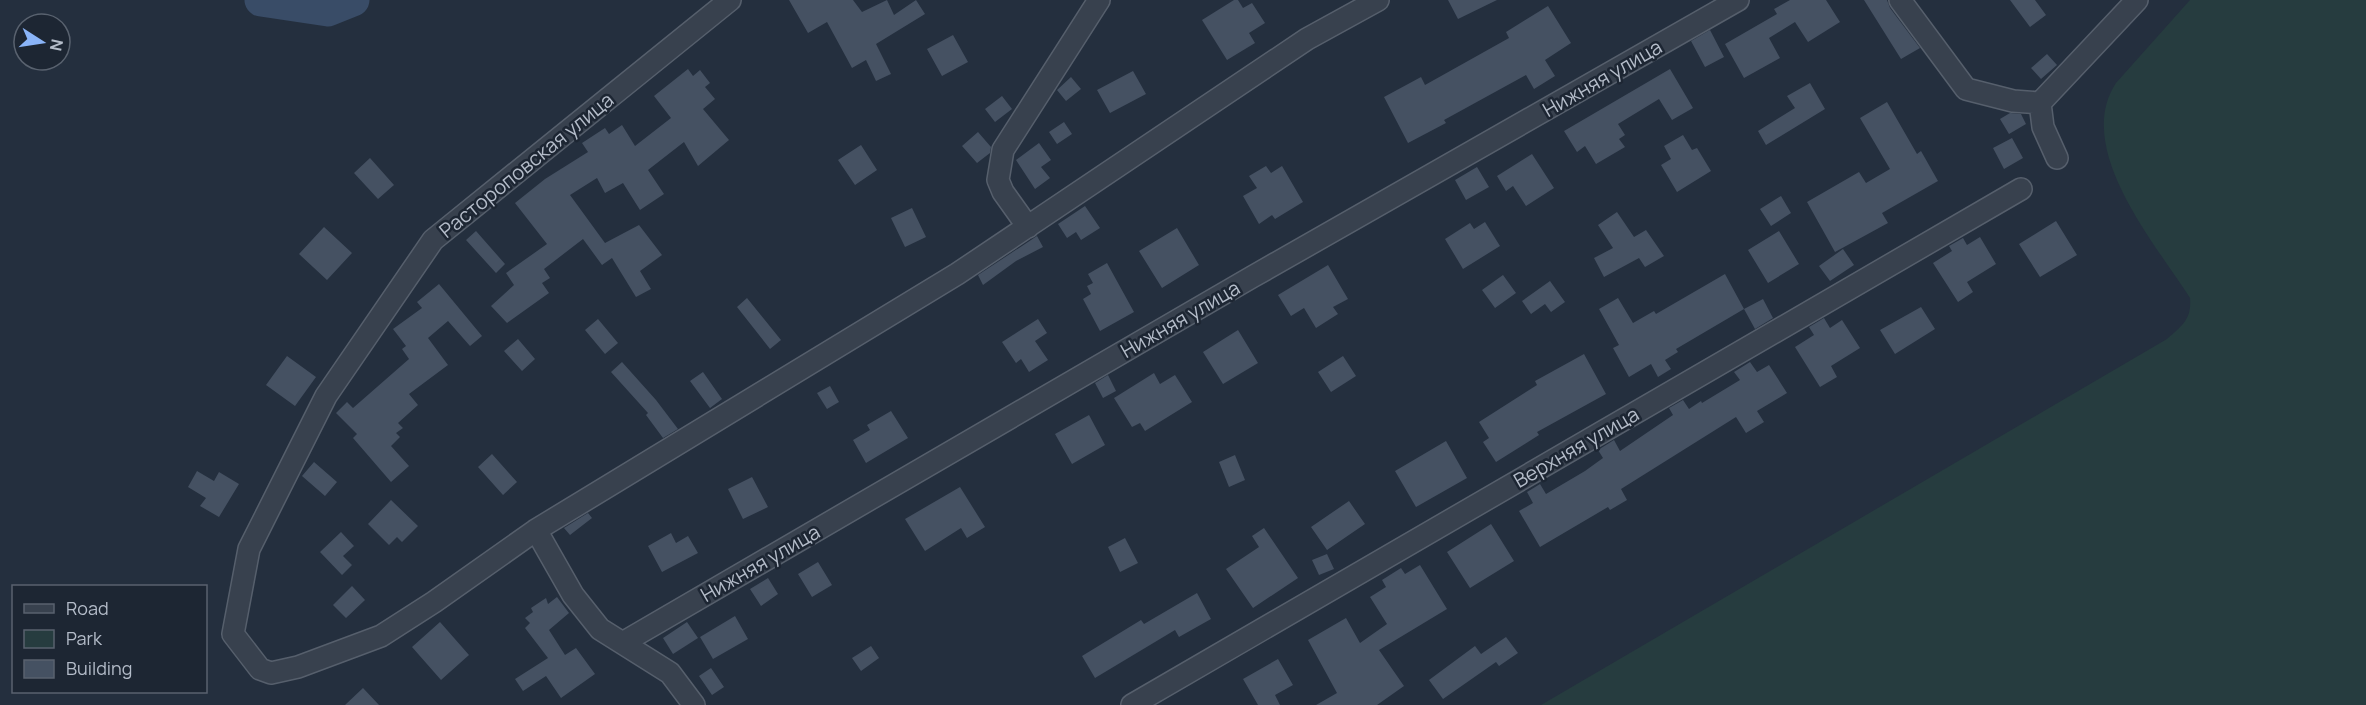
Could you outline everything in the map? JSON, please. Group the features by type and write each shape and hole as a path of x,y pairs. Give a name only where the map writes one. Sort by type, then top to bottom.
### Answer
{"street":[{"name":"Растороповская улица","path":"536,530 434,602 381,636 331,655 271,674 260,669 233,634 249,549 326,396 433,240 730,0"},
{"path":"1028,226 1003,192 998,180 1003,150 1100,0"},
{"path":"694,705 670,673 600,629 580,604 536,530 957,274 1307,39 1378,0"},
{"name":"Нижняя улица","path":"624,642 1252,277 1738,0"},
{"path":"1900,0 1966,89 2013,101 2040,103"},
{"path":"2040,103 2137,0"},
{"path":"2040,103 2043,127 2057,158"},
{"name":"Верхняя улица","path":"1132,705 2021,189"}],"green space":[{"path":"2190,0 2366,0 2366,705 1541,705 2167,339 2181,326 2188,317 2190,298 2140,223 2124,194 2111,165 2104,136 2105,109 2116,83"}],"building":[{"path":"789,0 853,0 862,12 887,0 894,15 916,0 925,14 876,44 891,74 876,81 866,60 852,68 827,22 808,33"},
{"path":"1234,0 1238,0 1243,8 1252,3 1265,23 1249,33 1255,43 1227,60 1202,20"},
{"path":"1448,0 1497,0 1458,19"},
{"path":"1790,0 1826,0 1840,22 1808,42 1795,22 1769,38 1780,58 1744,78 1725,44 1777,14 1774,9"},
{"path":"1864,0 1887,0 1890,8 1920,48 1901,59"},
{"path":"2010,0 2035,0 2046,15 2030,27"},
{"path":"1548,6 1571,43 1545,60 1555,76 1534,89 1526,75 1444,120 1446,123 1408,143 1384,97 1421,77 1425,85 1509,38 1506,32"},
{"path":"1710,30 1724,57 1705,67 1691,41"},
{"path":"953,35 968,62 942,76 927,49"},
{"path":"2047,54 2057,65 2041,79 2031,68"},
{"path":"688,69 693,76 700,70 710,83 705,87 715,99 703,109 729,140 698,166 684,142 648,170 664,194 640,210 623,183 605,193 597,178 570,195 605,243 639,225 662,255 640,271 651,289 636,297 612,258 602,265 583,239 544,269 550,278 542,283 549,293 507,323 491,306 514,285 506,273 547,244 515,203 545,179 588,152 582,143 605,128 609,134 622,125 635,146 671,118 654,96"},
{"path":"1670,69 1693,108 1672,120 1659,99 1618,124 1625,135 1619,139 1625,147 1596,164 1585,146 1577,152 1564,131"},
{"path":"1133,71 1146,94 1110,113 1097,90"},
{"path":"1071,77 1081,89 1066,101 1057,90"},
{"path":"1810,83 1825,109 1766,145 1758,131 1795,108 1787,96"},
{"path":"1002,96 1012,109 995,122 985,109"},
{"path":"1887,102 1917,154 1921,151 1938,181 1882,213 1888,223 1835,252 1807,202 1859,172 1866,183 1890,169 1860,118"},
{"path":"2010,113 2021,114 2026,124 2009,134 2000,119"},
{"path":"1064,122 1072,134 1057,144 1049,132"},
{"path":"978,132 991,147 990,153 977,163 962,146"},
{"path":"1683,135 1692,150 1697,148 1711,171 1677,192 1661,165 1671,159 1664,146"},
{"path":"2012,138 2023,158 2004,169 1993,148"},
{"path":"1039,143 1051,160 1041,167 1050,178 1035,189 1016,160"},
{"path":"861,145 877,170 855,185 838,160"},
{"path":"1532,154 1554,188 1526,206 1513,186 1506,191 1497,176"},
{"path":"370,158 394,185 378,199 354,173"},
{"path":"1266,166 1271,173 1282,166 1303,202 1275,219 1272,215 1259,224 1243,196 1257,188 1249,176"},
{"path":"1477,167 1489,187 1466,200 1455,180"},
{"path":"1781,196 1791,213 1771,226 1760,209"},
{"path":"1085,206 1100,228 1081,240 1076,232 1067,238 1058,224"},
{"path":"912,208 926,237 905,247 891,218"},
{"path":"1617,212 1634,237 1646,230 1664,256 1645,267 1639,258 1604,277 1594,258 1613,248 1598,225"},
{"path":"2056,221 2077,255 2040,277 2019,244"},
{"path":"1485,222 1500,246 1463,269 1445,239 1470,223 1474,229"},
{"path":"324,227 352,253 327,280 299,254"},
{"path":"1177,228 1199,265 1162,288 1139,251"},
{"path":"476,231 505,264 496,273 466,240"},
{"path":"1779,231 1799,264 1768,283 1748,250"},
{"path":"1037,236 1043,247 1016,261 983,285 978,275"},
{"path":"1980,237 1996,264 1967,282 1973,292 1958,302 1933,263 1952,251 1949,246 1963,238 1967,245"},
{"path":"1843,249 1854,265 1830,281 1819,266"},
{"path":"1107,263 1134,312 1100,331 1083,299 1091,294 1087,286 1093,283 1088,274"},
{"path":"1328,265 1348,299 1333,307 1338,314 1316,328 1304,308 1291,316 1278,295"},
{"path":"1725,274 1744,309 1676,349 1678,352 1665,360 1671,369 1658,377 1651,364 1629,377 1613,348 1619,345 1599,309 1618,298 1633,323 1654,311 1656,314"},
{"path":"1503,275 1516,293 1495,308 1482,290"},
{"path":"1550,281 1565,302 1551,312 1545,304 1531,314 1522,301"},
{"path":"439,284 482,336 470,346 448,321 428,338 448,365 409,394 418,405 398,423 403,428 396,433 400,437 391,446 409,466 391,482 353,438 357,434 336,413 347,402 353,408 409,359 402,349 406,346 393,329 422,308 417,302"},
{"path":"747,298 781,340 770,349 737,307"},
{"path":"1763,299 1773,318 1755,329 1744,309"},
{"path":"1921,307 1935,329 1895,354 1880,330"},
{"path":"1824,318 1830,328 1842,320 1860,348 1831,366 1837,377 1820,387 1795,347 1814,335 1809,327"},
{"path":"598,319 618,343 605,354 585,330"},
{"path":"1038,319 1047,333 1035,341 1048,360 1029,372 1021,359 1016,363 1002,342"},
{"path":"1238,330 1258,363 1223,384 1203,352"},
{"path":"518,339 535,359 522,371 504,351"},
{"path":"1584,354 1606,394 1537,432 1539,435 1496,462 1483,442 1489,438 1479,422 1537,385 1535,381"},
{"path":"287,356 316,377 295,406 266,385"},
{"path":"1343,356 1356,376 1331,392 1318,372"},
{"path":"622,362 678,429 663,438 646,415 648,413 611,372"},
{"path":"1750,362 1757,372 1769,365 1787,393 1757,411 1764,422 1746,433 1736,417 1621,489 1627,500 1610,510 1608,507 1540,547 1519,511 1533,503 1527,492 1540,484 1546,494 1585,471 1603,458 1598,450 1614,440 1620,451 1673,415 1669,408 1683,400 1689,409 1740,380 1734,372"},
{"path":"703,372 722,399 710,408 690,381"},
{"path":"1154,373 1160,384 1175,375 1192,402 1145,431 1140,423 1132,427 1114,398"},
{"path":"1108,375 1116,391 1103,398 1095,383"},
{"path":"830,386 839,402 827,409 817,393"},
{"path":"891,411 908,438 866,463 853,440 870,430 867,425"},
{"path":"1089,415 1105,445 1072,464 1055,434"},
{"path":"1446,441 1467,478 1416,507 1395,471"},
{"path":"492,454 517,482 503,495 478,467"},
{"path":"1235,455 1245,480 1229,487 1219,462"},
{"path":"314,462 337,482 325,496 302,476"},
{"path":"197,471 214,481 219,472 239,484 219,517 200,506 206,498 188,487"},
{"path":"752,477 768,507 743,519 728,489"},
{"path":"960,487 985,527 967,538 961,528 925,551 905,519"},
{"path":"391,500 418,526 402,542 397,537 389,545 368,524"},
{"path":"1349,501 1365,524 1327,550 1311,527"},
{"path":"588,513 592,518 570,535 564,528"},
{"path":"1491,524 1514,561 1470,588 1447,552"},
{"path":"1264,528 1298,578 1253,608 1226,569 1259,547 1252,536"},
{"path":"341,532 354,546 343,556 352,565 342,575 320,552"},
{"path":"671,533 676,543 688,536 698,553 662,572 648,546"},
{"path":"1125,538 1138,563 1120,572 1108,547"},
{"path":"1327,554 1334,569 1319,575 1312,560"},
{"path":"818,562 832,585 812,597 798,574"},
{"path":"1420,565 1447,609 1379,650 1404,686 1377,705 1316,705 1337,693 1308,640 1346,618 1360,643 1387,624 1370,597 1386,587 1382,580 1401,568 1405,574"},
{"path":"768,578 778,594 761,606 750,589"},
{"path":"352,586 365,600 346,618 333,605"},
{"path":"1197,593 1211,619 1179,637 1175,630 1095,678 1082,656 1141,620 1144,624"},
{"path":"557,597 569,613 549,630 565,655 576,648 595,674 561,698 546,676 523,691 515,679 548,658 525,628 530,623 525,618 533,612 531,608 546,598 548,604"},
{"path":"735,616 748,639 713,659 700,637"},
{"path":"440,622 469,655 441,680 412,647"},
{"path":"687,622 698,638 673,654 663,638"},
{"path":"1506,637 1518,653 1499,666 1496,662 1443,699 1429,680 1475,646 1481,654"},
{"path":"871,646 879,658 861,671 852,658"},
{"path":"1278,659 1293,685 1275,695 1280,705 1258,705 1243,679"},
{"path":"711,668 724,687 712,695 699,676"},
{"path":"363,688 379,705 345,705"}],"waterway":[{"path":"261,0 328,10 353,0"}]}
